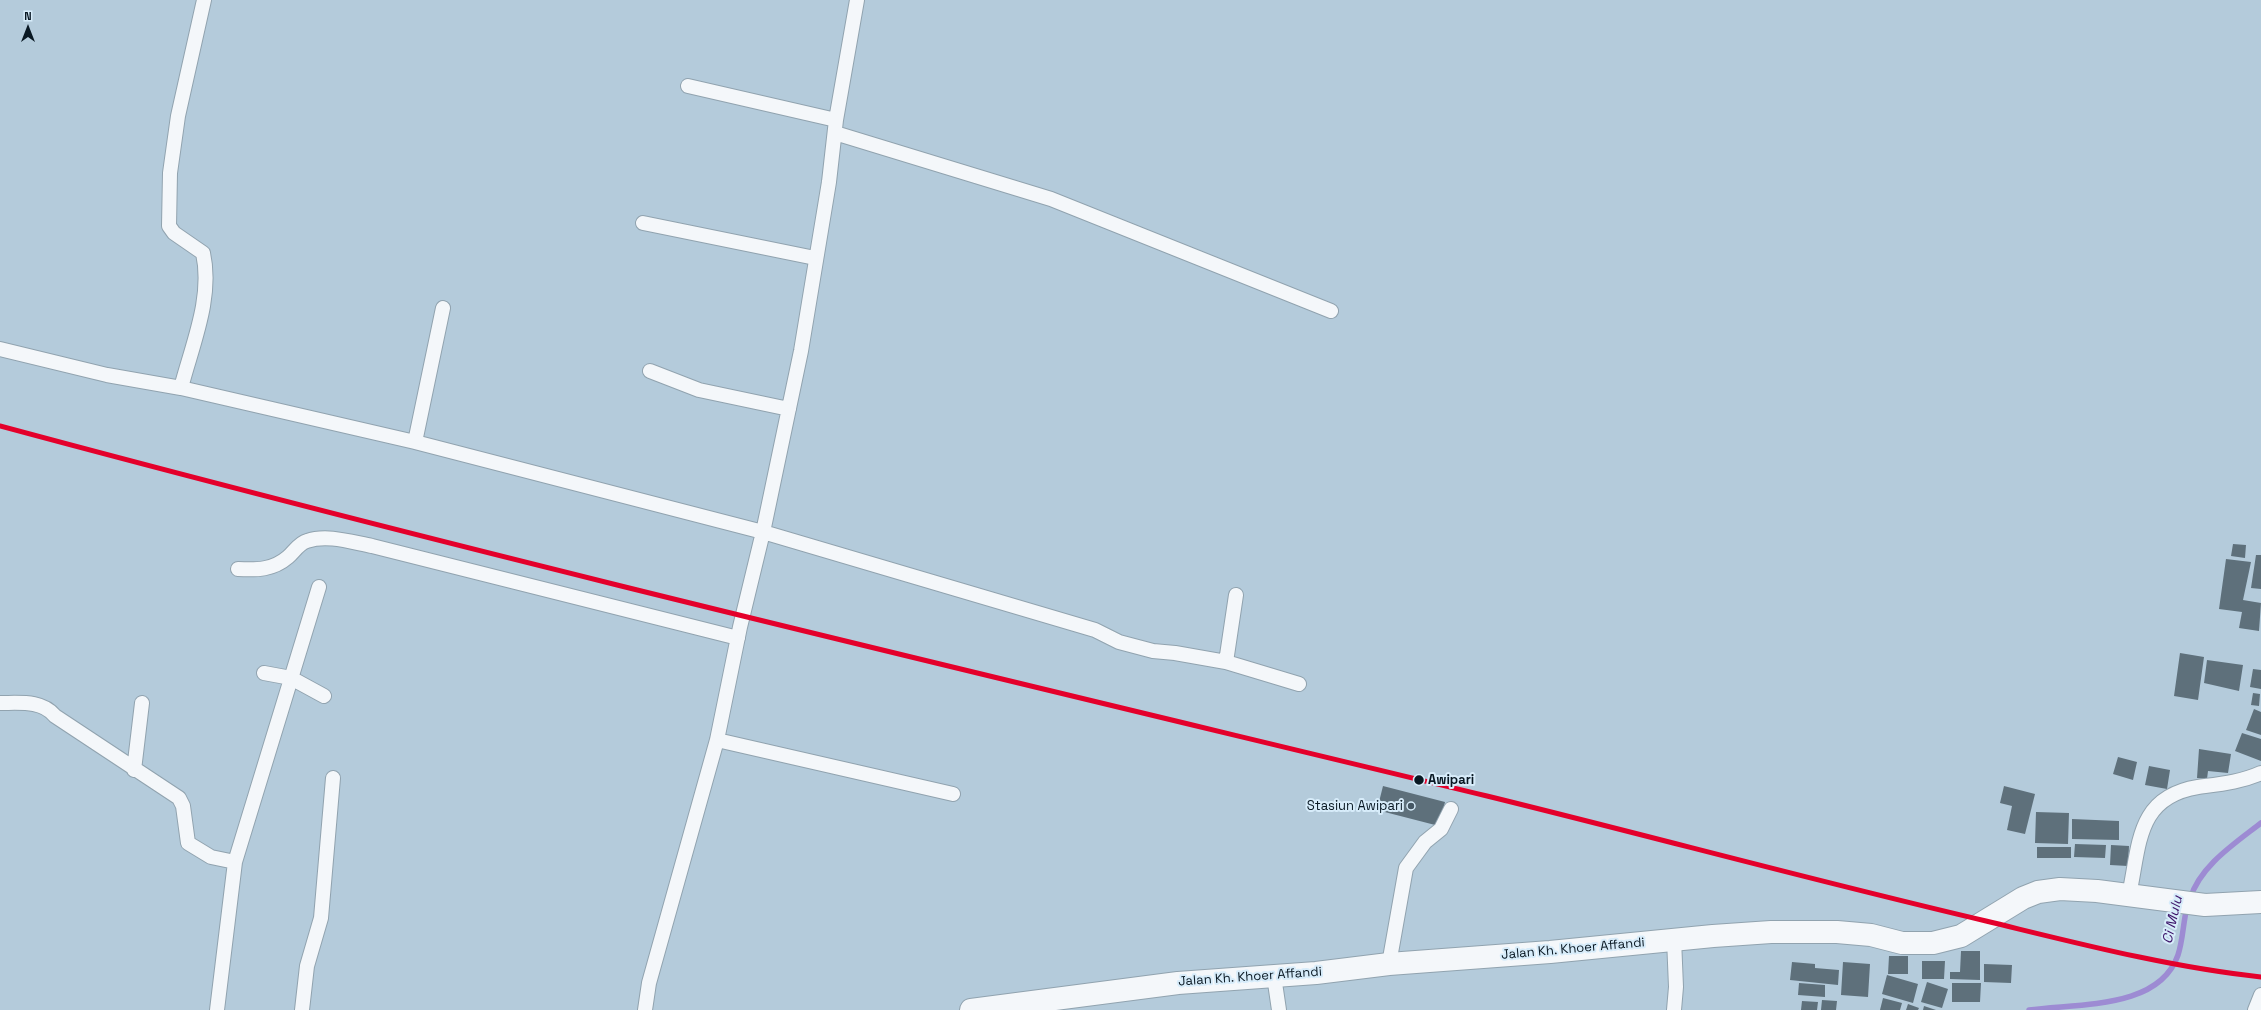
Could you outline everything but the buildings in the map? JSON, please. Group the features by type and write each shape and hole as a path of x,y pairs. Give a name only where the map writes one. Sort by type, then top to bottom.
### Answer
{"main road":[{"name":"Jalan Kh. Khoer Affandi","path":"971,1010 1070,1003 1178,983 1274,976 1389,964 1550,952 1674,939 1810,931 1871,935 1902,943 1934,944 1961,936 2023,898 2038,892 2078,889 2205,905 2261,902"}],"street":[{"path":"180,388 203,306 206,280 203,253 174,233 169,226 170,173 178,116 204,0"},
{"path":"645,1010 649,982 717,740 739,632 763,532 789,409 829,182 835,127 857,0"},
{"path":"688,86 835,127 1051,199 1331,311"},
{"path":"643,223 815,258"},
{"path":"415,442 443,308"},
{"path":"0,349 107,375 180,388 415,442 763,532 1095,630 1119,642 1153,651 1175,653 1226,662 1299,684"},
{"path":"650,371 699,390 789,409"},
{"path":"238,569 262,570 276,565 288,558 305,541 322,538 336,539 372,546 574,596 739,632"},
{"path":"217,1010 235,862 319,587"},
{"path":"1226,662 1236,595"},
{"path":"264,673 291,678 324,696"},
{"path":"0,703 41,705 48,708 55,716 134,770 179,798 183,806 188,842 210,857 235,862"},
{"path":"134,770 142,703"},
{"path":"717,740 953,794"},
{"path":"2129,895 2146,819 2154,807 2165,798 2180,792 2234,782 2261,773"},
{"path":"302,1010 307,966 321,918 334,778"},
{"path":"1389,964 1406,868 1425,842 1441,829 1451,810"},
{"path":"1674,939 1676,987 1674,1010"},
{"path":"1274,976 1279,1010"},
{"path":"2256,1010 2261,995"}],"waterway":[{"name":"Ci Mulu","path":"2190,899 2202,876 2219,856 2261,823"},
{"name":"Ci Mulu","path":"2029,1010 2092,1004 2114,1000 2135,995 2153,986 2168,973 2178,955 2187,907"}],"transit line":[{"path":"0,426 556,570 1487,796 2054,938 2157,961 2226,973 2261,977"}],"place":[{"name":"Awipari","path":"1419,780"},
{"name":"Stasiun Awipari","path":"1411,806"}]}
